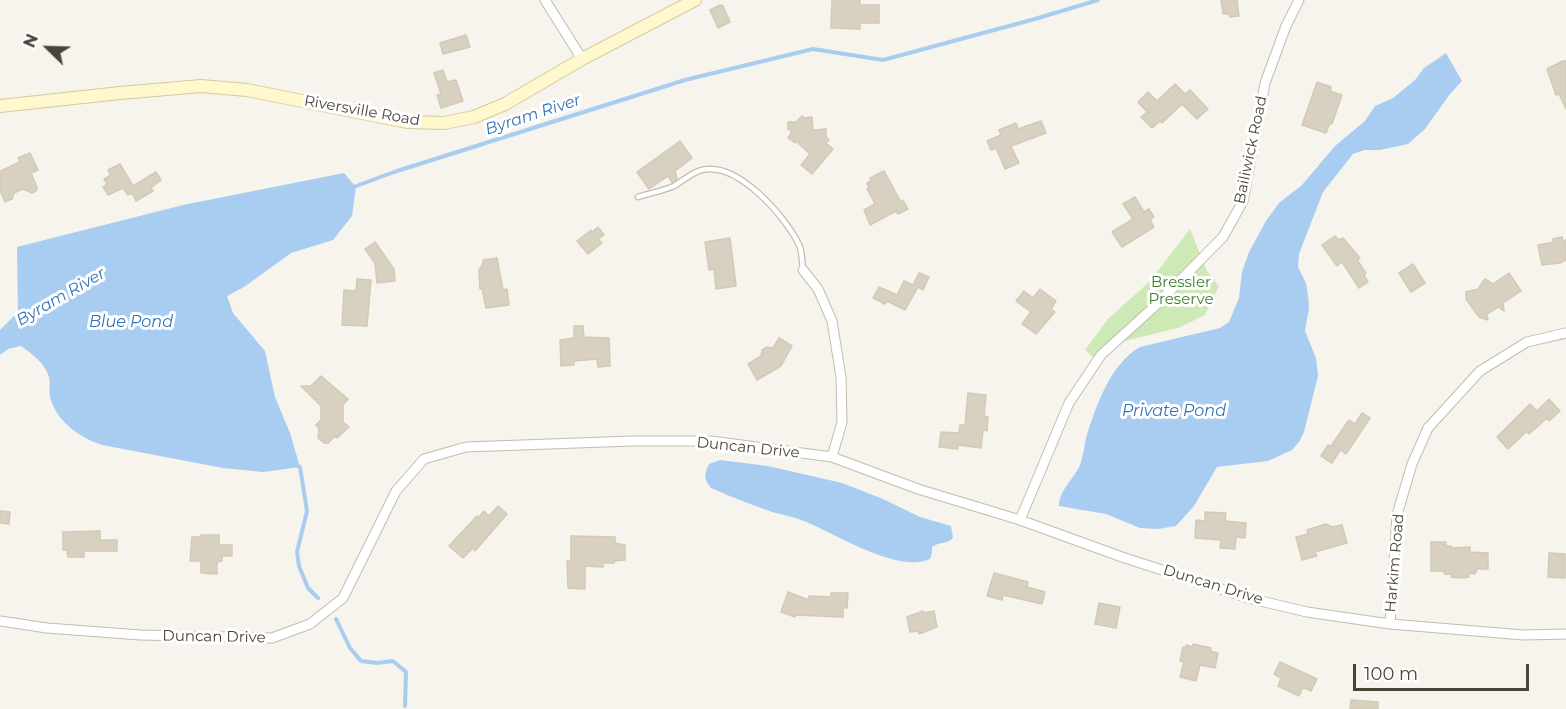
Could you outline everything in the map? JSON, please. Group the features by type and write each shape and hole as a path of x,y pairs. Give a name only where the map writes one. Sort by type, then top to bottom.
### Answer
{"street":[{"path":"545,0 582,59"},
{"name":"Riversville Road","path":"0,106 201,86 247,90 407,122 444,123 474,117 505,104 582,59 695,0"},
{"name":"Bailiwick Road","path":"1020,520 1069,403 1101,355 1155,306 1223,237 1243,201 1265,83 1286,26 1299,0"},
{"path":"803,270 818,289 832,321 841,377 842,422 832,457"},
{"name":"Harkim Road","path":"1390,624 1397,515 1412,464 1428,429 1480,371 1527,342 1566,333"},
{"name":"Duncan Drive","path":"0,621 47,628 140,635 272,638 310,624 343,598 396,491 424,459 466,447 632,441 711,441 832,457 918,489 1020,520 1122,557 1248,597 1307,612 1390,624 1524,634 1566,634"}],"lane":[{"path":"638,197 672,186 702,170 718,169 737,176 752,187 792,232 801,249 803,270"}],"green space":[{"name":"Bressler Preserve","path":"1190,229 1207,271 1219,286 1205,315 1178,328 1117,343 1100,363 1085,350 1108,319 1150,281"}],"water":[{"name":"Private Pond","path":"1446,53 1462,81 1425,129 1408,144 1380,150 1364,150 1353,154 1323,192 1299,254 1298,267 1306,283 1308,295 1309,308 1305,331 1316,358 1318,376 1304,432 1299,442 1292,450 1268,461 1217,467 1194,506 1176,526 1158,529 1140,528 1106,514 1059,506 1064,490 1080,465 1094,413 1112,375 1120,364 1140,347 1220,328 1229,322 1239,298 1242,272 1249,252 1279,203 1302,185 1335,146 1365,121 1375,106 1393,98 1415,80 1424,68"},
{"name":"Blue Pond","path":"344,173 356,187 352,216 333,240 291,253 244,287 227,296 233,313 265,351 275,397 290,433 300,467 263,472 223,468 102,445 78,434 59,416 50,397 50,380 47,372 34,356 21,346 8,349 0,355 0,330 18,312 17,247 183,205"},
{"path":"720,460 768,466 842,483 920,517 951,526 953,538 932,547 930,559 917,562 884,557 804,521 764,509 711,488 706,480 706,471 709,464"}],"building":[{"path":"832,0 860,0 860,5 879,5 879,23 860,23 860,29 831,28"},
{"path":"1221,0 1237,0 1239,16 1230,17 1229,14 1223,14"},
{"path":"720,5 723,6 730,22 718,28 710,10"},
{"path":"466,35 470,47 443,54 440,43"},
{"path":"1566,61 1566,109 1559,94 1556,95 1547,69"},
{"path":"443,70 447,82 456,80 463,101 441,108 437,95 441,94 434,73"},
{"path":"1317,82 1331,87 1330,91 1342,95 1332,124 1330,123 1326,133 1302,125"},
{"path":"1175,84 1185,94 1190,90 1208,109 1197,119 1182,104 1162,123 1160,121 1152,128 1141,117 1147,112 1138,102 1148,92 1157,101"},
{"path":"802,116 812,117 813,130 826,129 826,137 829,140 826,143 833,149 812,174 801,165 810,154 796,141 795,143 788,138 792,132 788,129 788,122 796,122"},
{"path":"1041,121 1046,133 1011,146 1019,163 1005,169 996,148 991,150 987,141 1001,135 999,130 1016,123 1018,129"},
{"path":"680,141 692,158 675,171 677,179 672,182 668,176 649,189 637,172"},
{"path":"30,153 38,170 31,173 37,187 36,191 32,193 23,189 14,193 12,199 5,202 0,190 0,171 20,162 18,158"},
{"path":"120,164 133,186 156,172 161,180 151,188 153,191 136,201 132,193 128,195 123,188 108,195 103,187 107,184 104,179 111,175 108,170"},
{"path":"884,171 901,202 903,200 908,209 898,214 896,211 870,225 864,210 875,204 867,189 869,188 867,183 871,180 870,178"},
{"path":"1135,197 1144,212 1149,209 1154,217 1150,220 1154,227 1122,247 1112,232 1133,219 1123,204"},
{"path":"598,227 604,235 598,239 602,243 588,254 577,241"},
{"path":"1335,236 1339,240 1343,238 1360,258 1357,260 1366,273 1364,275 1368,282 1359,288 1342,262 1337,266 1322,245"},
{"path":"1562,237 1563,241 1566,240 1566,260 1542,265 1538,245 1554,242 1553,239"},
{"path":"730,238 736,286 716,289 714,269 709,270 705,242"},
{"path":"375,242 394,269 395,281 377,283 375,263 365,249"},
{"path":"497,258 503,290 507,289 509,305 486,308 482,288 480,289 479,270 483,260"},
{"path":"1413,264 1425,283 1411,292 1399,273"},
{"path":"919,273 929,277 923,290 918,287 905,310 887,301 885,304 873,298 879,287 897,295 904,281 915,286 913,285"},
{"path":"1509,273 1521,291 1503,303 1504,311 1498,307 1487,314 1488,320 1479,317 1466,299 1466,292 1478,289 1485,279 1493,284"},
{"path":"357,279 371,280 367,326 342,325 344,290 356,291"},
{"path":"1040,289 1056,301 1051,309 1055,312 1036,334 1022,324 1031,312 1016,301 1024,291 1033,298"},
{"path":"574,326 583,326 584,337 609,338 610,366 598,367 597,359 574,361 574,365 561,366 560,340 574,338"},
{"path":"779,338 792,346 781,366 757,380 748,364 761,356 762,350 767,347 773,348"},
{"path":"321,376 348,399 343,405 343,422 349,427 328,443 318,438 319,428 316,425 321,420 321,406 301,386 311,386"},
{"path":"968,393 986,395 984,416 988,417 987,431 983,430 981,448 958,445 958,449 939,447 941,432 959,433 960,425 965,425"},
{"path":"1549,399 1560,411 1549,421 1547,418 1529,434 1527,431 1508,449 1497,437 1530,404 1537,411"},
{"path":"1362,413 1370,418 1346,454 1340,450 1332,463 1321,456 1349,420 1355,424"},
{"path":"498,506 507,514 475,551 473,548 463,558 449,546 477,516 478,518 484,511 489,516"},
{"path":"0,511 10,512 9,524 0,523"},
{"path":"1205,512 1226,513 1225,521 1246,523 1245,538 1236,537 1235,549 1220,548 1221,540 1195,538 1196,520 1205,521"},
{"path":"1326,524 1332,527 1342,525 1347,543 1315,552 1317,556 1302,560 1296,537 1308,534 1307,530"},
{"path":"100,531 100,540 117,540 117,551 84,551 84,557 68,557 67,550 63,550 63,532"},
{"path":"201,535 219,535 219,545 232,545 232,556 222,556 222,561 217,562 217,574 201,573 201,561 190,561 192,537 201,537"},
{"path":"571,536 615,537 615,543 625,545 625,560 603,563 603,567 585,566 585,589 568,588 567,561 571,561"},
{"path":"1431,542 1446,542 1446,546 1451,546 1451,548 1470,547 1470,552 1488,553 1488,569 1477,569 1475,574 1469,573 1469,577 1461,578 1451,577 1451,574 1445,574 1443,571 1431,571"},
{"path":"1549,553 1565,554 1565,578 1548,577"},
{"path":"994,573 1028,582 1027,587 1045,592 1042,604 1003,595 1002,600 987,596"},
{"path":"788,592 809,600 809,596 831,597 831,593 848,593 847,608 843,608 843,617 795,615 795,617 781,612"},
{"path":"1099,603 1120,607 1116,628 1095,624"},
{"path":"923,611 923,613 934,611 937,627 919,634 918,631 910,632 907,617"},
{"path":"1193,644 1211,648 1210,651 1218,653 1215,668 1200,665 1196,681 1180,677 1184,662 1180,661 1183,647 1186,648 1186,645 1193,647"},
{"path":"1280,662 1317,679 1311,691 1303,687 1299,696 1278,686 1281,678 1274,674"},
{"path":"1351,700 1378,702 1378,709 1350,709"}],"waterway":[{"name":"Byram River","path":"351,188 394,172 685,80 813,49 883,60 1098,0"},
{"path":"296,465 300,467 307,511 297,552 299,566 308,588 318,598"},
{"path":"336,619 350,648 361,661 377,663 393,661 406,672 405,706"}]}
